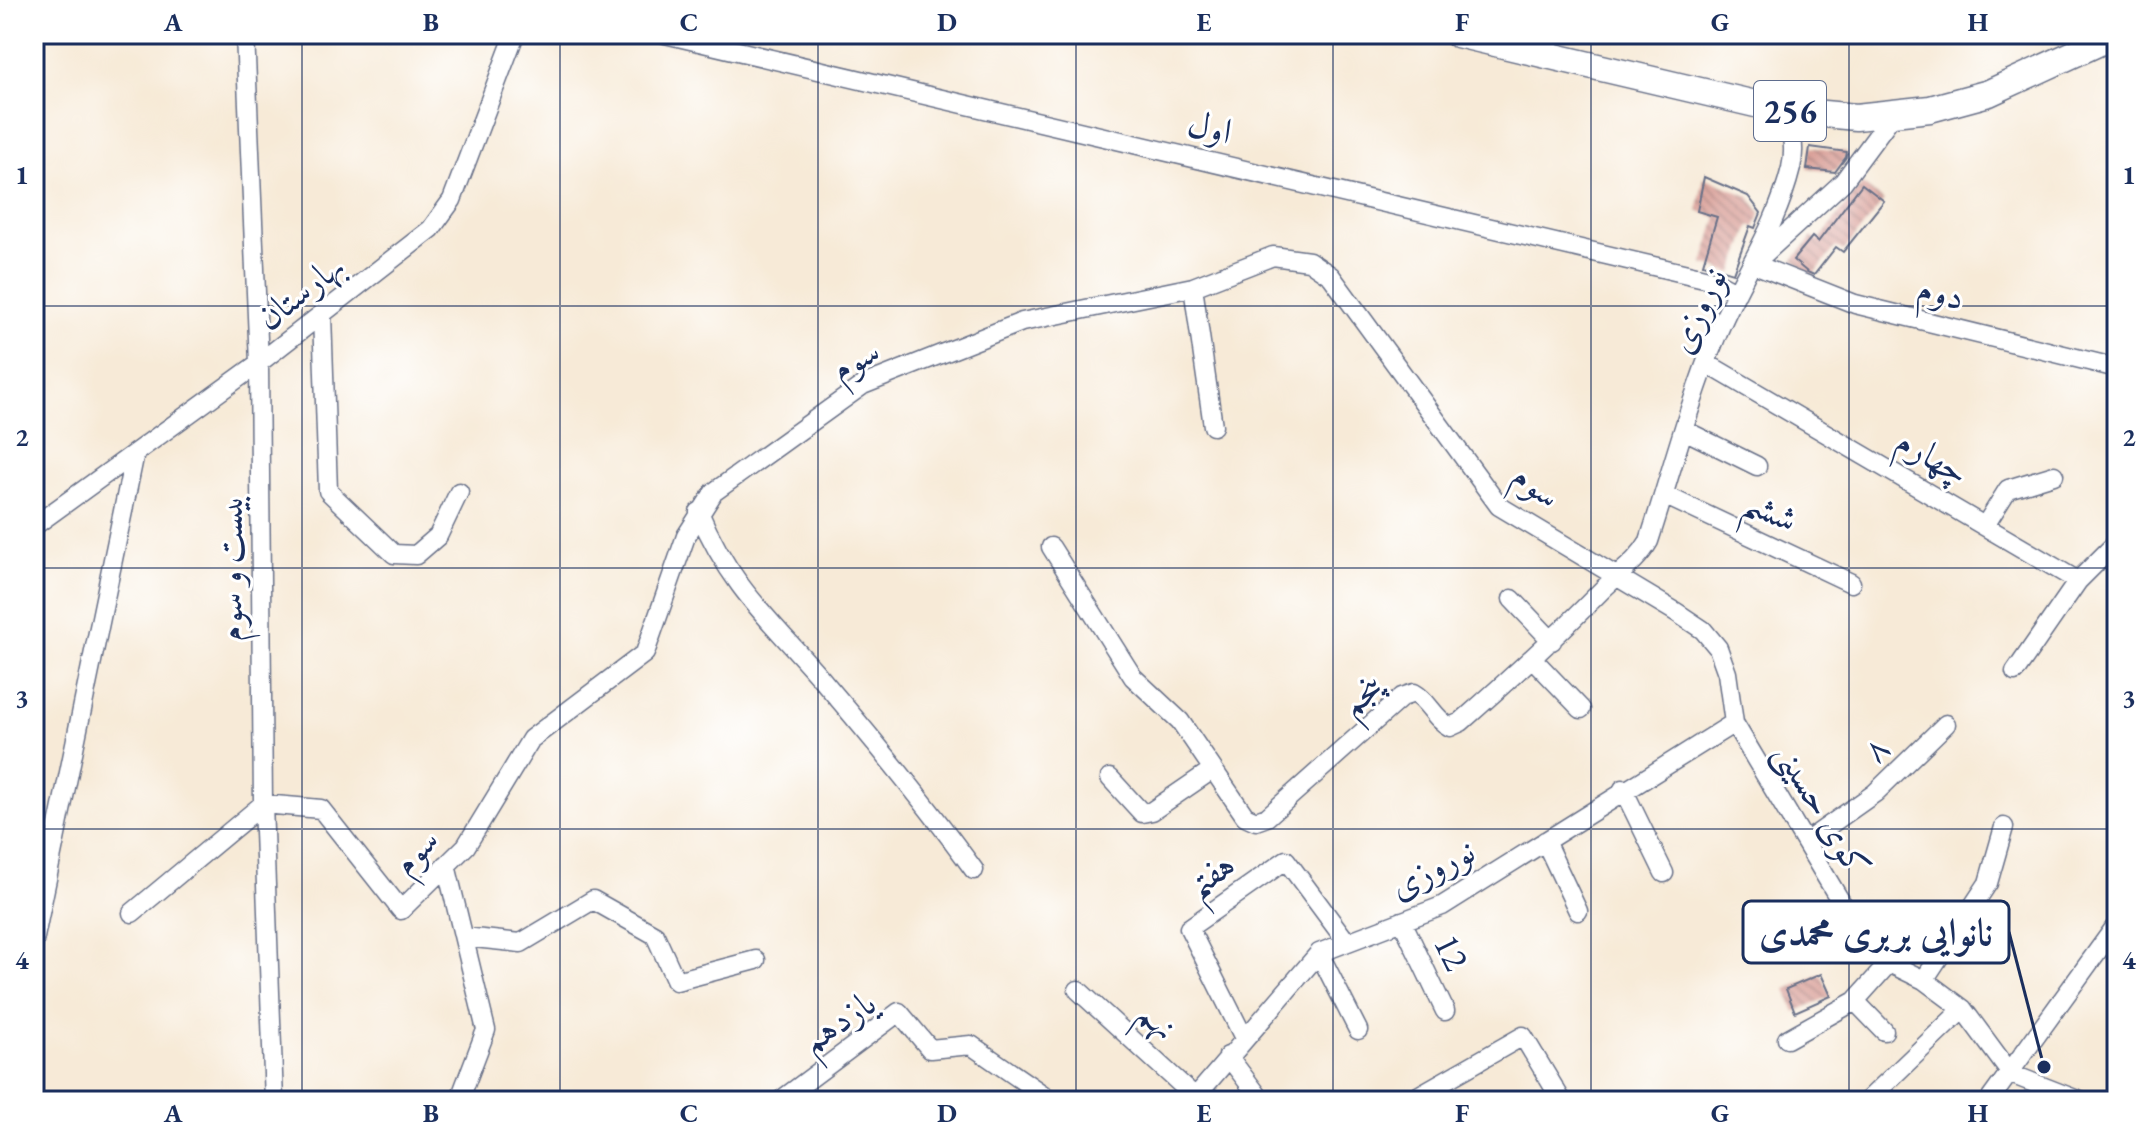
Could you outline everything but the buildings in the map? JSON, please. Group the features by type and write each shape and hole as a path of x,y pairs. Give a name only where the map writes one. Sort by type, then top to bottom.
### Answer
{"main road":[{"name":"256","path":"1457,34 1781,110 1856,117 1930,109 1989,93 2117,34"}],"street":[{"name":"بیست و سوم","path":"245,34 259,363 263,804 273,1096"},
{"name":"بهارستان","path":"34,526 259,363 431,229 452,200 515,34"},
{"name":"اول","path":"665,34 1713,280 1737,293"},
{"name":"نوروزی","path":"1618,574 1638,560 1649,541 1706,363 1778,209 1791,166 1794,135 1781,110"},
{"path":"1754,264 1843,182 1894,113"},
{"name":"سوم","path":"263,804 321,809 401,910 466,846 531,739 645,653 686,536 714,492 863,385 1022,322 1193,287 1273,256 1309,261 1331,276 1499,506 1618,574 1703,630 1718,648 1727,673 1734,723"},
{"name":"دوم","path":"1754,264 1855,304 2117,368"},
{"path":"1193,287 1213,426"},
{"path":"322,315 328,491 394,554 416,555 438,536 459,492"},
{"name":"چهارم","path":"1706,363 1986,524 2078,581"},
{"path":"1684,430 1757,466"},
{"path":"34,942 135,453"},
{"path":"1986,524 2008,489 2054,475"},
{"name":"ششم","path":"1664,495 1851,583"},
{"path":"699,512 715,549 747,599 906,777 974,870"},
{"path":"2015,672 2078,581 2117,542"},
{"path":"1051,547 1128,670 1180,721 1212,770 1152,811 1142,813 1110,778"},
{"name":"پنجم","path":"1212,770 1245,816 1256,821 1267,817 1402,697 1414,693 1422,698 1440,722 1450,727 1461,722 1533,659 1618,574"},
{"path":"1512,599 1552,641"},
{"path":"1533,659 1581,709"},
{"name":"نوروزی","path":"1194,1099 1319,953 1442,906 1623,789 1734,723"},
{"name":"کوی حسینی","path":"1734,723 1844,907 1889,963 1924,980 1963,1009 2011,1074"},
{"name":"۸","path":"1807,841 1875,793 1946,724"},
{"path":"1623,789 1664,873"},
{"path":"132,913 263,804"},
{"path":"1924,980 1988,883 2004,827"},
{"path":"1545,841 1578,911"},
{"name":"هفتم","path":"1244,1038 1189,928 1286,860 1346,941"},
{"path":"446,865 486,1030 459,1101"},
{"path":"464,937 521,943 593,900 655,935 676,981 756,960"},
{"name":"12","path":"1402,921 1445,1011"},
{"path":"1989,1101 2115,927"},
{"path":"1319,953 1358,1030"},
{"path":"1787,1039 1855,1001 1889,963"},
{"name":"نهم","path":"1078,990 1194,1099"},
{"path":"1855,1001 1884,1031"},
{"path":"1867,1101 1963,1009"},
{"name":"یازدهم","path":"780,1101 899,1012 930,1049 971,1045 1052,1101"},
{"path":"1409,1101 1523,1036 1562,1101"},
{"path":"1228,1056 1262,1101"},
{"path":"2011,1074 2080,1101"},
{"path":"256,1101 273,1096"}],"place":[{"name":"نانوایی بربری محمدی","path":"2044,1067"}]}
